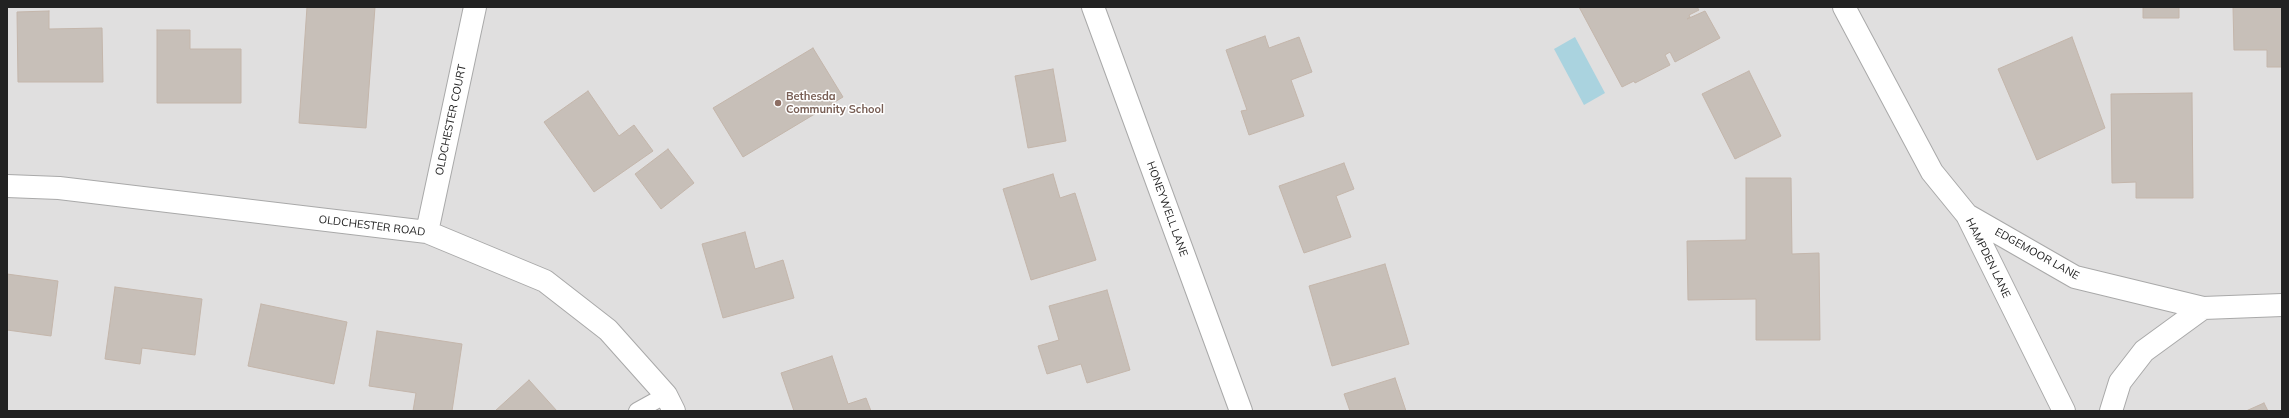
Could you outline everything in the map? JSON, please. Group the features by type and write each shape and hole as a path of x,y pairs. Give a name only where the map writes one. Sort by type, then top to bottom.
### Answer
{"street":[{"name":"OLDCHESTER COURT","path":"427,232 475,7"},
{"name":"HONEYWELL LANE","path":"1093,7 1241,411"},
{"name":"HAMPDEN LANE","path":"1844,7 1932,172 1967,215 2064,411"},
{"name":"OLDCHESTER ROAD","path":"7,186 59,188 427,232 545,281 608,330 670,403"},
{"name":"EDGEMOOR LANE","path":"1967,215 2075,277 2203,308 2282,304"},
{"path":"2110,411 2120,382 2144,351 2203,308"}],"lane":[{"path":"637,411 670,403"}],"shaded area":[{"path":"7,7 2282,7 2282,411 7,411"}],"water":[{"path":"1575,37 1605,93 1584,105 1554,49"}],"building":[{"path":"307,7 375,7 366,128 299,123"},
{"path":"1579,7 1697,7 1699,10 1689,15 1690,17 1687,19 1705,11 1720,38 1675,62 1670,52 1665,55 1670,65 1635,83 1634,81 1622,87"},
{"path":"2143,7 2179,7 2179,18 2143,18"},
{"path":"2233,7 2282,7 2282,67 2267,67 2267,50 2234,50"},
{"path":"49,11 49,29 102,28 103,82 18,82 17,12"},
{"path":"157,30 190,30 190,49 241,49 241,103 157,103"},
{"path":"1265,36 1269,48 1299,37 1312,72 1291,80 1304,116 1249,135 1241,111 1247,110 1226,50"},
{"path":"2072,37 2105,128 2037,160 1998,69"},
{"name":"Bethesda Community School","path":"813,48 843,97 743,157 713,108"},
{"path":"1053,69 1066,141 1028,148 1015,76"},
{"path":"1749,71 1781,136 1735,159 1702,94"},
{"path":"588,91 619,136 634,125 653,151 594,192 544,122"},
{"path":"2192,93 2193,198 2136,198 2136,182 2112,183 2111,94"},
{"path":"668,149 694,183 661,209 635,174"},
{"path":"1344,163 1354,189 1336,196 1351,237 1304,253 1279,186"},
{"path":"1053,174 1060,198 1075,193 1096,260 1031,280 1003,189"},
{"path":"1746,178 1791,178 1792,254 1819,253 1820,340 1756,340 1756,299 1688,300 1687,241 1746,240"},
{"path":"745,232 755,269 783,260 794,298 723,318 702,244"},
{"path":"1385,264 1409,344 1332,366 1309,286"},
{"path":"7,274 58,281 51,336 7,330"},
{"path":"115,287 202,299 195,355 142,348 140,364 105,359"},
{"path":"1107,290 1130,370 1087,383 1081,364 1047,374 1038,346 1059,340 1049,306"},
{"path":"261,304 347,322 334,384 248,366"},
{"path":"377,331 462,344 452,411 413,411 416,393 369,386"},
{"path":"832,356 848,404 866,398 871,411 794,411 781,373"},
{"path":"1395,378 1406,411 1350,411 1344,394"},
{"path":"529,380 557,411 495,411"},
{"path":"2264,403 2268,411 2246,411"}],"place":[{"name":"Bethesda Community School","path":"778,103"}]}
